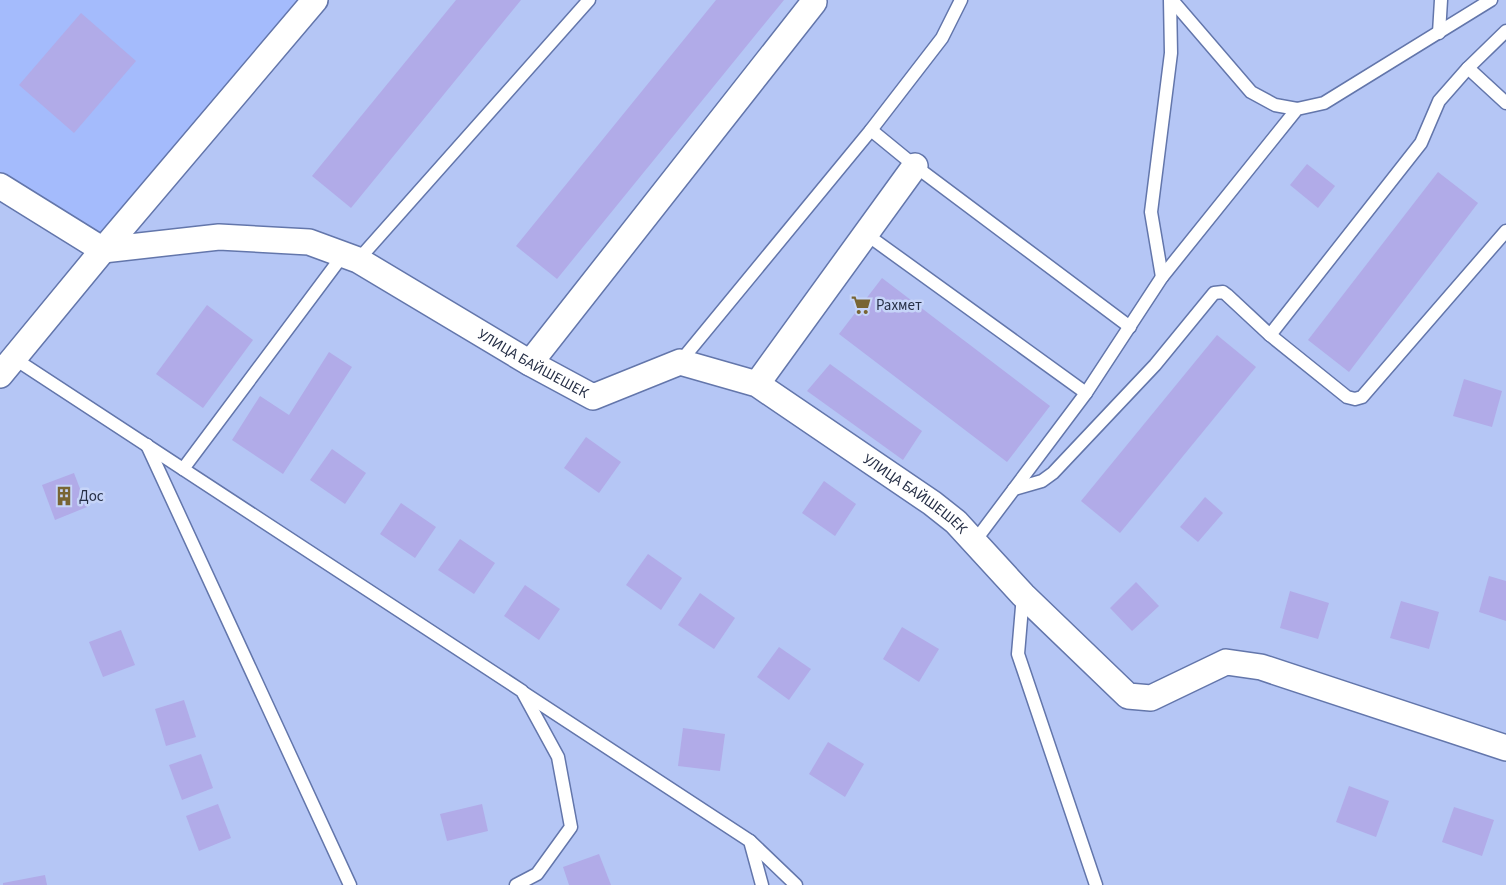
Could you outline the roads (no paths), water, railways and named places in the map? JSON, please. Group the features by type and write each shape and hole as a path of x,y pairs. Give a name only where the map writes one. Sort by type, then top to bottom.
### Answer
{"street":[{"path":"8,367 103,250 315,0"},
{"path":"530,363 814,2"},
{"path":"757,384 915,166"},
{"path":"0,186 103,250"},
{"name":"УЛИЦА БАЙШЕШЕК","path":"103,250 219,237 309,242 350,257 530,363 593,397 680,362 757,384 932,503 956,522 1023,596 1128,696 1151,698 1226,662 1236,663 1261,667 1506,748"}],"lane":[{"path":"183,469 350,257 589,0"},
{"path":"680,362 871,130 942,38 960,0"},
{"path":"1171,0 1251,92 1275,105 1298,109 1324,103 1491,0"},
{"path":"1162,277 1151,212 1171,53 1171,0"},
{"path":"1439,33 1441,0"},
{"path":"1270,335 1421,143 1438,101 1506,31"},
{"path":"1468,68 1506,103"},
{"path":"975,541 1086,393 1162,277 1298,109"},
{"path":"871,130 915,166 1130,327"},
{"path":"1014,489 1042,481 1053,473 1155,365 1214,293 1222,292 1270,335 1347,397 1355,400 1362,397 1506,231"},
{"path":"866,234 1086,393"},
{"path":"8,367 147,445 522,691 750,841 796,885"},
{"path":"147,445 350,885"},
{"path":"1023,596 1018,654 1096,885"},
{"path":"516,885 537,874 571,827 558,757 522,691"},
{"path":"750,841 762,885"}],"place":[{"name":"Рахмет","path":"861,305"},
{"name":"Дос","path":"64,496"}]}
